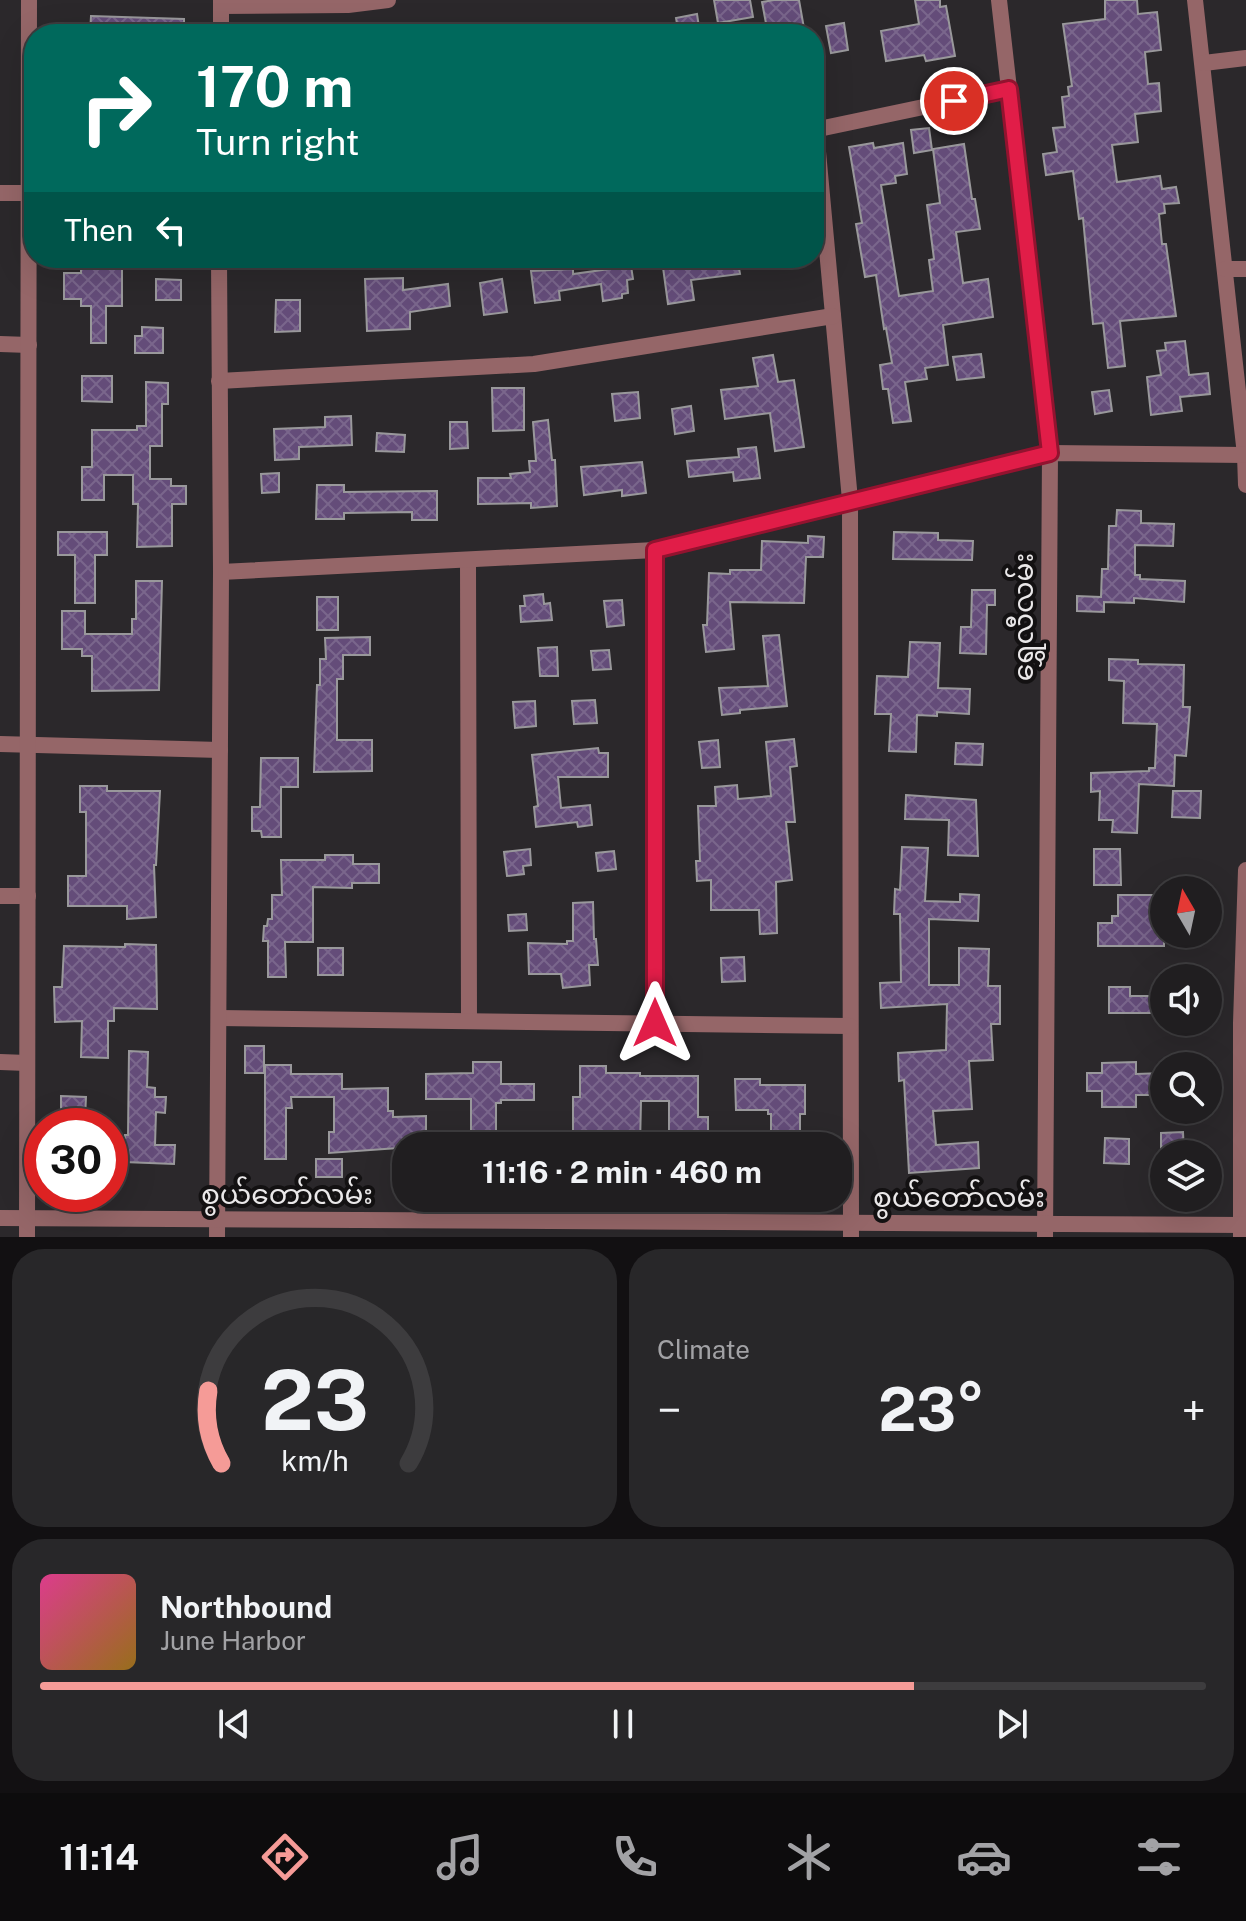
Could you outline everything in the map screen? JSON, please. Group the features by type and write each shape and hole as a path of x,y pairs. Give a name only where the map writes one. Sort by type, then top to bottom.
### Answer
{"street":[{"path":"29,0 29,24"},
{"path":"221,24 221,3 348,5 388,0"},
{"name":"ရွှေလီလမ်း","path":"999,0 1050,453 1045,1230"},
{"path":"1195,0 1246,455 1246,485"},
{"path":"1204,63 1246,58"},
{"path":"824,128 1009,89"},
{"path":"0,193 24,193"},
{"path":"824,223 850,500 851,1230"},
{"path":"27,1237 30,268"},
{"path":"217,1237 221,572 219,268"},
{"path":"1225,269 1246,269"},
{"path":"219,381 534,364 833,316"},
{"path":"0,344 29,345"},
{"path":"221,572 655,550 1050,453 1246,455"},
{"path":"655,550 655,1023"},
{"path":"468,560 469,1021"},
{"path":"0,744 220,750"},
{"path":"1243,1229 1246,870"},
{"path":"0,896 28,896"},
{"path":"219,1018 850,1026"},
{"path":"0,1062 27,1063"},
{"name":"စွယ်တော်လမ်း","path":"0,1218 217,1219 648,1229 1243,1229"}],"building":[{"path":"714,0 750,0 753,17 718,23"},
{"path":"799,0 803,24 766,24 762,2"},
{"path":"915,0 940,0 940,7 946,6 955,56 926,61 924,55 886,61 881,31 919,24"},
{"path":"1105,0 1137,0 1138,14 1157,12 1161,50 1145,52 1148,84 1159,83 1161,111 1135,114 1138,142 1112,145 1117,182 1160,176 1162,189 1176,187 1179,203 1164,204 1165,213 1159,214 1176,316 1120,321 1125,366 1108,368 1103,323 1093,324 1083,218 1079,219 1073,171 1046,175 1043,154 1057,152 1053,128 1065,127 1062,97 1069,96 1068,87 1072,86 1063,24 1105,19"},
{"path":"697,14 698,24 677,24 676,18"},
{"path":"91,16 184,19 184,24 91,24"},
{"path":"844,23 848,50 831,53 826,26"},
{"path":"929,128 932,150 914,153 911,130"},
{"path":"873,143 874,148 903,143 907,174 895,176 896,183 881,185 899,296 933,291 929,260 934,259 927,205 940,203 933,149 964,144 980,229 956,232 963,283 988,279 993,317 943,325 948,365 925,368 927,379 905,382 911,421 893,423 888,389 883,389 880,365 892,363 876,275 865,277 856,224 862,223 849,147"},
{"path":"81,268 122,268 122,306 106,306 106,343 91,343 91,306 81,306 81,299 64,299 64,273 81,273"},
{"path":"631,268 633,279 627,280 628,293 622,294 622,298 603,301 601,284 559,291 560,300 535,303 531,271 573,269 573,274"},
{"path":"663,268 739,268 740,274 691,280 694,300 668,304"},
{"path":"403,278 403,290 448,284 450,306 410,312 410,329 367,331 365,279"},
{"path":"156,279 181,280 181,300 156,300"},
{"path":"502,279 507,312 484,315 480,283"},
{"path":"276,300 300,300 300,331 275,332"},
{"path":"142,327 163,328 163,353 135,353 135,336 142,336"},
{"path":"1185,341 1189,375 1208,373 1210,394 1180,397 1182,411 1151,415 1147,377 1161,375 1157,351 1166,350 1165,343"},
{"path":"981,354 984,377 957,380 953,357"},
{"path":"773,355 778,382 794,380 804,447 775,451 770,413 725,419 721,390 758,386 753,358"},
{"path":"82,376 112,376 112,402 82,401"},
{"path":"146,382 168,383 168,404 162,404 162,446 150,446 150,479 171,479 171,486 186,486 186,504 172,504 172,546 137,547 138,504 133,504 133,475 104,475 104,500 82,500 82,467 92,467 92,430 137,430 137,426 146,426"},
{"path":"492,388 524,388 524,430 493,431"},
{"path":"1109,390 1112,411 1095,414 1092,392"},
{"path":"638,392 640,418 615,421 612,394"},
{"path":"691,406 694,431 675,434 672,409"},
{"path":"351,416 352,445 299,447 299,459 275,460 274,429 325,427 325,417"},
{"path":"548,420 552,460 555,460 557,506 531,508 531,503 478,504 478,478 511,478 510,474 530,472 529,461 536,461 533,422"},
{"path":"450,422 467,422 468,448 450,449"},
{"path":"377,433 405,435 404,452 376,451"},
{"path":"756,447 760,478 734,481 733,472 689,477 687,461 739,457 738,449"},
{"path":"642,462 646,493 622,496 622,490 584,495 581,467"},
{"path":"279,473 279,492 262,493 261,474"},
{"path":"317,485 344,485 344,492 437,491 437,520 412,520 412,512 344,513 344,519 316,519"},
{"path":"1117,510 1141,511 1141,523 1174,524 1173,546 1135,545 1135,575 1140,575 1140,579 1185,581 1184,602 1134,598 1134,603 1104,602 1104,612 1077,611 1077,596 1101,597 1102,569 1108,569 1109,526 1116,526"},
{"path":"58,532 107,532 107,555 95,555 95,603 75,603 75,555 58,555"},
{"path":"894,532 938,533 938,540 973,541 972,560 893,559"},
{"path":"808,536 824,537 823,557 806,557 804,603 730,602 734,649 706,652 703,625 707,625 709,573 761,570 762,541 808,543"},
{"path":"136,581 162,581 159,690 92,691 92,656 82,656 82,649 62,649 62,611 85,611 85,634 132,634 132,619 136,619"},
{"path":"972,590 995,590 995,605 987,605 986,654 960,653 961,627 971,627"},
{"path":"543,594 544,604 550,603 552,620 521,622 520,606 525,606 524,596"},
{"path":"317,597 338,597 338,630 317,630"},
{"path":"622,600 624,625 607,627 604,601"},
{"path":"779,635 787,706 740,710 740,713 722,715 719,688 768,686 763,636"},
{"path":"370,637 370,655 343,655 343,679 337,679 337,740 372,740 372,771 314,772 317,685 320,685 320,659 326,659 325,638"},
{"path":"910,642 940,643 938,688 970,689 969,714 937,712 937,716 917,715 916,752 889,751 891,714 875,714 877,676 908,677"},
{"path":"557,647 558,676 540,676 538,648"},
{"path":"609,650 611,669 593,670 591,651"},
{"path":"1109,659 1138,660 1138,664 1184,665 1183,707 1190,707 1186,756 1175,755 1174,786 1139,784 1137,833 1112,832 1113,820 1099,820 1100,791 1091,792 1091,773 1149,771 1149,768 1155,768 1157,724 1123,723 1124,681 1109,680"},
{"path":"595,700 597,723 574,724 572,701"},
{"path":"535,701 536,726 515,728 513,702"},
{"path":"794,739 797,766 790,767 795,822 786,822 792,880 776,882 777,933 760,934 759,910 711,910 711,880 697,881 696,861 700,861 698,806 716,806 715,787 737,785 738,799 771,796 766,742"},
{"path":"718,740 720,767 702,768 699,742"},
{"path":"956,743 983,744 982,765 955,764"},
{"path":"598,748 599,753 608,753 608,777 558,777 561,808 590,805 592,825 578,827 577,822 536,827 534,807 538,806 532,755"},
{"path":"261,758 298,758 298,787 281,787 281,837 262,837 261,831 252,831 252,807 260,807"},
{"path":"80,786 107,786 107,791 160,791 154,865 156,917 127,919 127,906 68,906 68,876 86,876 86,812 80,812"},
{"path":"1173,791 1201,791 1200,818 1172,817"},
{"path":"906,795 976,800 978,856 948,855 949,820 905,819"},
{"path":"902,847 928,848 925,901 960,902 960,894 979,895 978,921 929,919 929,985 959,985 959,948 989,949 988,986 1000,986 1000,1024 991,1024 993,1060 969,1061 972,1109 933,1111 936,1145 978,1142 979,1168 909,1173 904,1080 899,1081 898,1053 946,1050 947,1004 881,1008 880,983 901,982 900,914 894,914 895,889 900,890"},
{"path":"530,849 531,865 523,866 524,874 507,876 504,852"},
{"path":"1094,849 1120,849 1121,885 1094,885"},
{"path":"614,851 616,869 598,871 596,853"},
{"path":"325,855 353,855 353,864 379,864 379,883 352,883 352,888 313,887 313,942 285,942 286,977 268,977 268,941 263,941 264,926 267,926 268,919 272,919 272,895 282,895 281,860 325,860"},
{"path":"1118,895 1150,895 1150,946 1098,946 1098,923 1112,923 1112,916 1118,916"},
{"path":"593,902 598,965 589,965 590,985 563,988 561,974 529,974 528,943 567,944 567,941 573,941 573,903"},
{"path":"526,914 527,930 509,931 508,915"},
{"path":"125,944 156,945 157,1009 114,1008 114,1021 108,1021 108,1058 81,1057 82,1021 55,1022 54,987 62,987 64,946 125,947"},
{"path":"318,948 343,948 343,975 318,975"},
{"path":"744,957 745,981 722,982 721,958"},
{"path":"1109,987 1130,987 1130,996 1150,996 1150,1013 1109,1013"},
{"path":"245,1046 264,1046 264,1073 245,1073"},
{"path":"129,1051 148,1052 147,1087 155,1088 155,1097 166,1097 165,1113 156,1112 155,1145 175,1145 174,1164 128,1162"},
{"path":"473,1062 501,1062 501,1084 534,1084 534,1100 501,1100 501,1103 496,1103 496,1132 471,1132 471,1099 426,1099 426,1074 473,1073"},
{"path":"1136,1062 1136,1074 1150,1074 1150,1095 1136,1095 1136,1107 1102,1107 1102,1091 1087,1091 1087,1073 1102,1073 1102,1063"},
{"path":"265,1065 291,1065 291,1074 342,1074 342,1089 388,1088 388,1111 393,1111 393,1117 426,1116 426,1132 392,1132 392,1148 329,1153 329,1132 334,1132 334,1097 291,1097 292,1108 286,1108 286,1159 265,1159"},
{"path":"580,1066 606,1066 606,1073 640,1073 640,1076 698,1076 698,1117 708,1117 708,1132 669,1132 669,1101 641,1101 640,1132 573,1132 573,1097 580,1097"},
{"path":"735,1079 760,1079 760,1085 805,1085 805,1114 800,1114 800,1132 771,1132 771,1114 768,1110 736,1110"},
{"path":"61,1096 86,1097 85,1108 61,1108"},
{"path":"1183,1132 1183,1140 1161,1140 1161,1133"},
{"path":"1105,1138 1129,1139 1129,1164 1104,1163"},
{"path":"316,1159 342,1159 342,1177 316,1177"}],"route":[{"path":"655,1023 655,550 1050,453 1009,89 954,101"}]}
